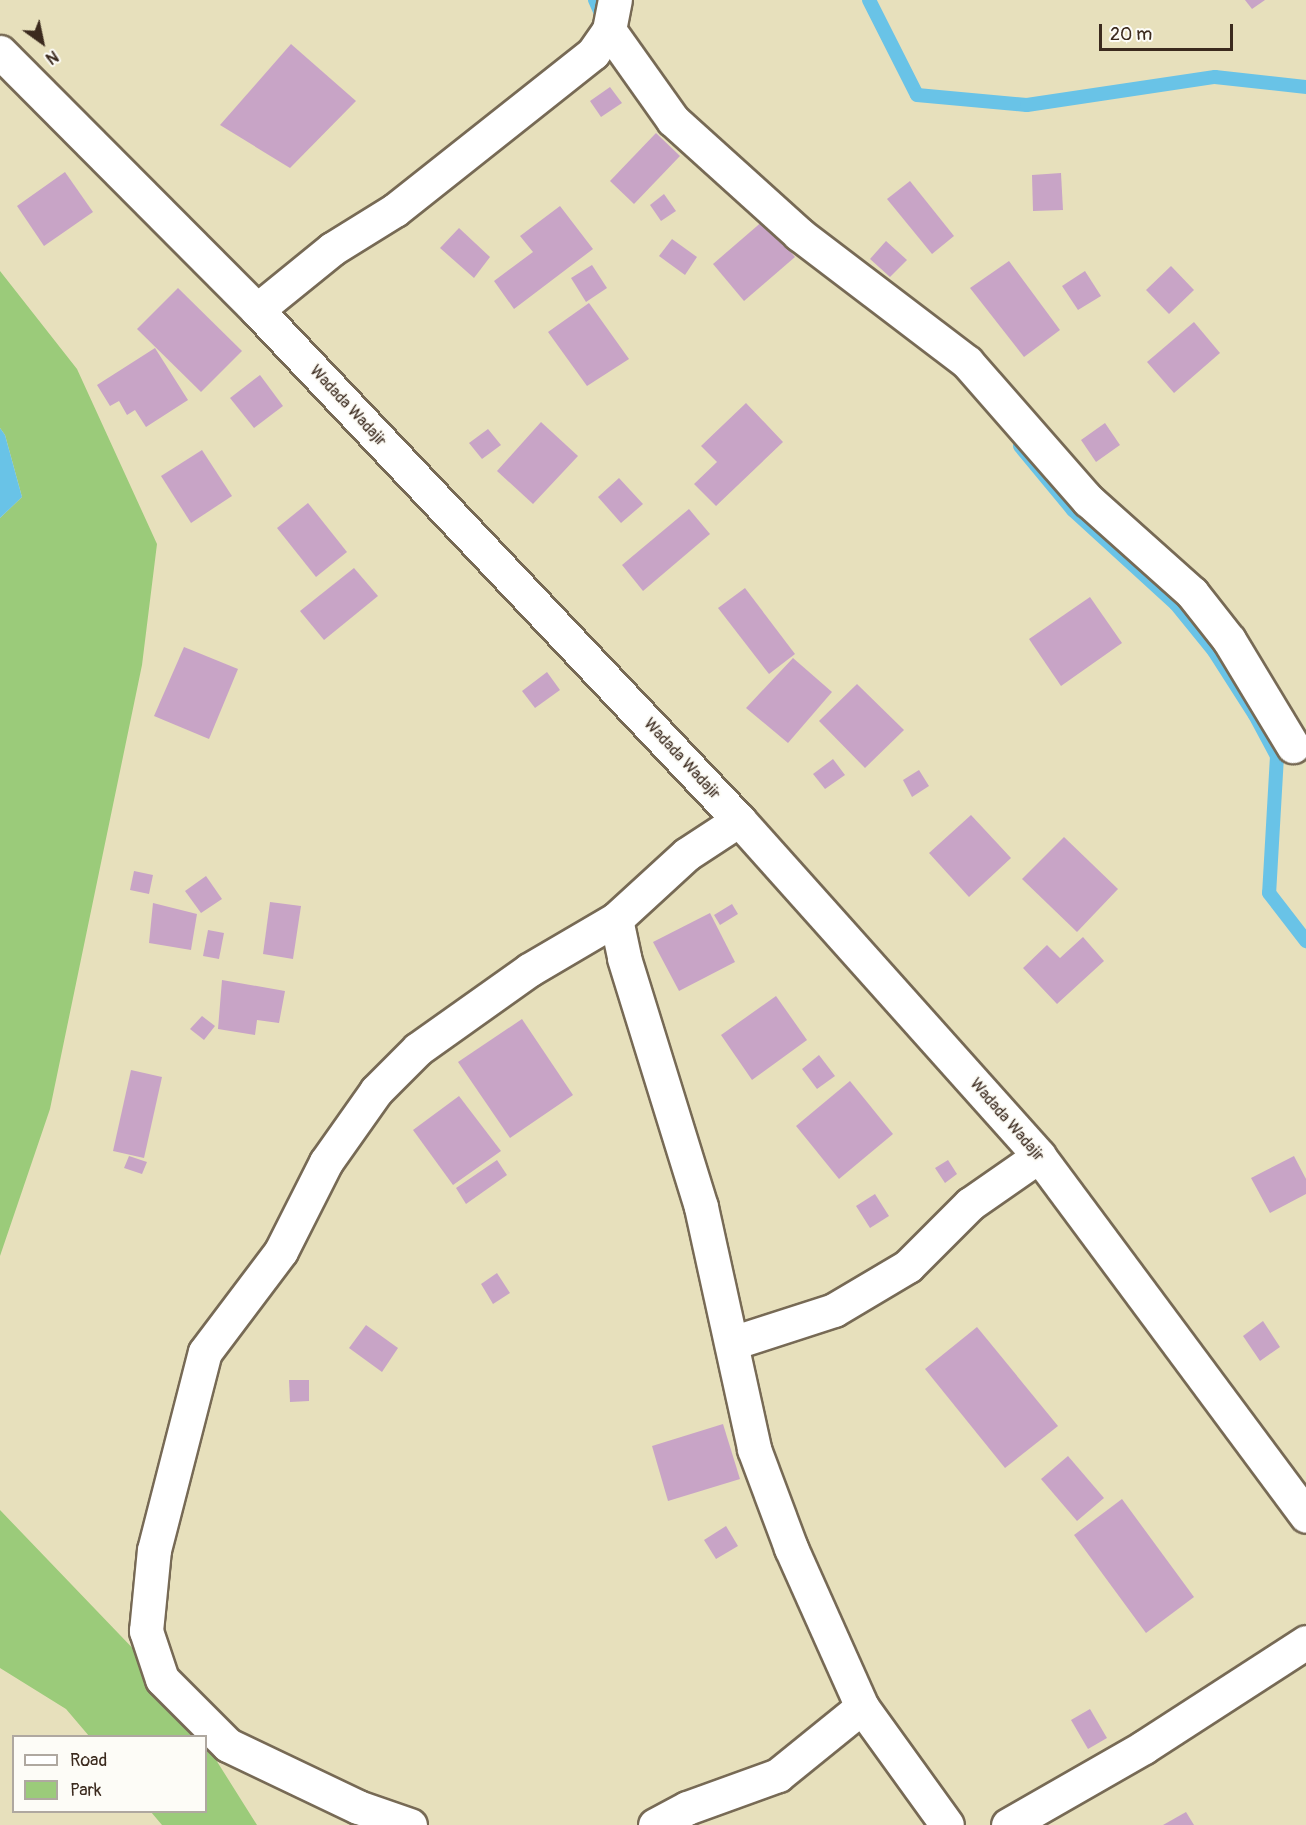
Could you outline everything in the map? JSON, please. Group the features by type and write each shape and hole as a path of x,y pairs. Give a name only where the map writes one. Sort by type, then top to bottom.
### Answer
{"street":[{"path":"257,310 332,249 395,210 485,141 593,53 612,15"},
{"path":"612,15 673,120 799,234 968,362 1088,500 1192,593 1229,640 1293,746"},
{"name":"Wadada Wadajir","path":"0,52 257,310 739,820 1039,1156 1306,1516"},
{"path":"410,1825 358,1807 228,1745 162,1679 146,1631 154,1550 205,1352 281,1251 326,1162 376,1091 428,1042 529,970 616,919 687,854 739,820"},
{"path":"616,919 624,958 701,1207 732,1343 735,1377 754,1449 791,1548 862,1707 947,1825"},
{"path":"732,1343 834,1310 908,1266 970,1204 1039,1156"},
{"path":"1008,1825 1134,1753 1306,1642"},
{"path":"654,1825 687,1808 778,1775 862,1707"}],"green space":[{"path":"0,271 77,369 157,544 142,665 50,1109 0,1256 0,518 22,497 5,435 0,428"},
{"path":"0,1510 167,1684 200,1735 88,1735 66,1709 0,1668"},
{"path":"207,1746 257,1825 162,1825 152,1813 207,1813"}],"water":[{"path":"0,428 5,435 22,497 0,518"}],"building":[{"path":"1245,0 1265,0 1252,9"},
{"path":"291,44 356,101 290,168 220,125"},
{"path":"610,87 622,103 601,117 590,101"},
{"path":"656,133 680,156 634,204 610,181"},
{"path":"65,172 93,212 44,246 17,206"},
{"path":"1061,173 1063,210 1033,211 1032,175"},
{"path":"910,181 954,236 932,254 887,199"},
{"path":"664,194 676,211 661,221 650,205"},
{"path":"560,206 593,249 514,309 494,281 533,252 520,236"},
{"path":"764,220 795,257 744,301 713,264"},
{"path":"459,228 490,257 474,278 440,248"},
{"path":"672,239 697,257 685,275 659,256"},
{"path":"886,241 907,260 890,277 870,259"},
{"path":"1009,261 1060,330 1024,357 970,288"},
{"path":"592,265 607,288 586,302 571,278"},
{"path":"1171,266 1194,290 1169,314 1146,290"},
{"path":"1085,271 1101,296 1078,310 1062,286"},
{"path":"178,288 242,351 201,392 137,329"},
{"path":"589,303 629,359 587,386 548,332"},
{"path":"1194,322 1220,353 1174,393 1147,362"},
{"path":"155,348 188,400 146,427 135,410 127,415 119,401 110,406 97,385"},
{"path":"260,375 283,406 254,428 230,398"},
{"path":"746,403 783,442 716,506 694,484 717,462 701,446"},
{"path":"541,422 578,456 533,504 497,471"},
{"path":"1105,423 1120,445 1096,462 1081,440"},
{"path":"488,429 501,445 482,459 469,443"},
{"path":"202,450 232,496 191,523 161,476"},
{"path":"619,478 643,504 621,523 598,497"},
{"path":"308,503 347,552 316,577 277,528"},
{"path":"689,509 710,534 643,591 622,565"},
{"path":"354,568 378,596 324,640 300,611"},
{"path":"745,588 795,654 769,674 718,608"},
{"path":"1090,597 1122,643 1061,686 1029,639"},
{"path":"184,647 238,669 209,739 154,716"},
{"path":"793,658 832,692 788,743 746,708"},
{"path":"547,672 560,690 535,708 522,691"},
{"path":"857,684 904,730 865,768 819,721"},
{"path":"833,759 845,775 825,789 813,774"},
{"path":"919,770 929,786 912,797 903,780"},
{"path":"971,815 1011,858 969,897 929,853"},
{"path":"1064,837 1118,889 1077,932 1022,879"},
{"path":"134,871 153,875 149,894 130,890"},
{"path":"206,876 222,899 201,913 185,891"},
{"path":"270,902 301,906 293,959 263,954"},
{"path":"153,903 197,914 191,950 149,943"},
{"path":"732,904 738,914 720,925 714,915"},
{"path":"710,913 735,962 679,991 653,942"},
{"path":"208,930 224,933 219,959 203,956"},
{"path":"1083,937 1104,961 1057,1004 1023,968 1047,945 1060,958"},
{"path":"222,980 285,991 279,1023 257,1020 255,1035 218,1029"},
{"path":"776,996 807,1040 752,1080 721,1035"},
{"path":"202,1016 215,1026 204,1040 190,1029"},
{"path":"522,1019 573,1095 510,1138 458,1062"},
{"path":"819,1055 835,1076 817,1089 802,1069"},
{"path":"131,1070 162,1077 144,1158 113,1151"},
{"path":"850,1081 893,1134 839,1179 796,1126"},
{"path":"459,1096 501,1151 453,1185 413,1130"},
{"path":"129,1156 147,1162 142,1174 124,1168"},
{"path":"1294,1156 1306,1179 1306,1194 1270,1213 1251,1178"},
{"path":"497,1160 507,1175 466,1204 456,1188"},
{"path":"948,1160 957,1174 945,1183 935,1168"},
{"path":"875,1194 889,1216 870,1228 856,1206"},
{"path":"497,1273 510,1293 493,1304 481,1284"},
{"path":"1263,1321 1280,1347 1260,1361 1243,1336"},
{"path":"366,1325 398,1348 382,1372 349,1348"},
{"path":"977,1327 1058,1426 1005,1468 925,1369"},
{"path":"289,1380 309,1380 309,1401 290,1402"},
{"path":"723,1424 740,1479 668,1501 652,1446"},
{"path":"1068,1456 1104,1498 1077,1521 1041,1479"},
{"path":"1122,1499 1194,1597 1146,1633 1074,1535"},
{"path":"726,1526 738,1546 716,1559 704,1540"},
{"path":"1090,1709 1107,1738 1088,1749 1071,1720"},
{"path":"1186,1812 1194,1825 1163,1825"}],"waterway":[{"path":"595,0 604,20"},
{"path":"869,0 917,95 1027,105 1215,77 1306,87"},
{"path":"1020,446 1073,510 1176,604 1214,651 1255,715 1277,756 1269,893 1306,941"}]}
